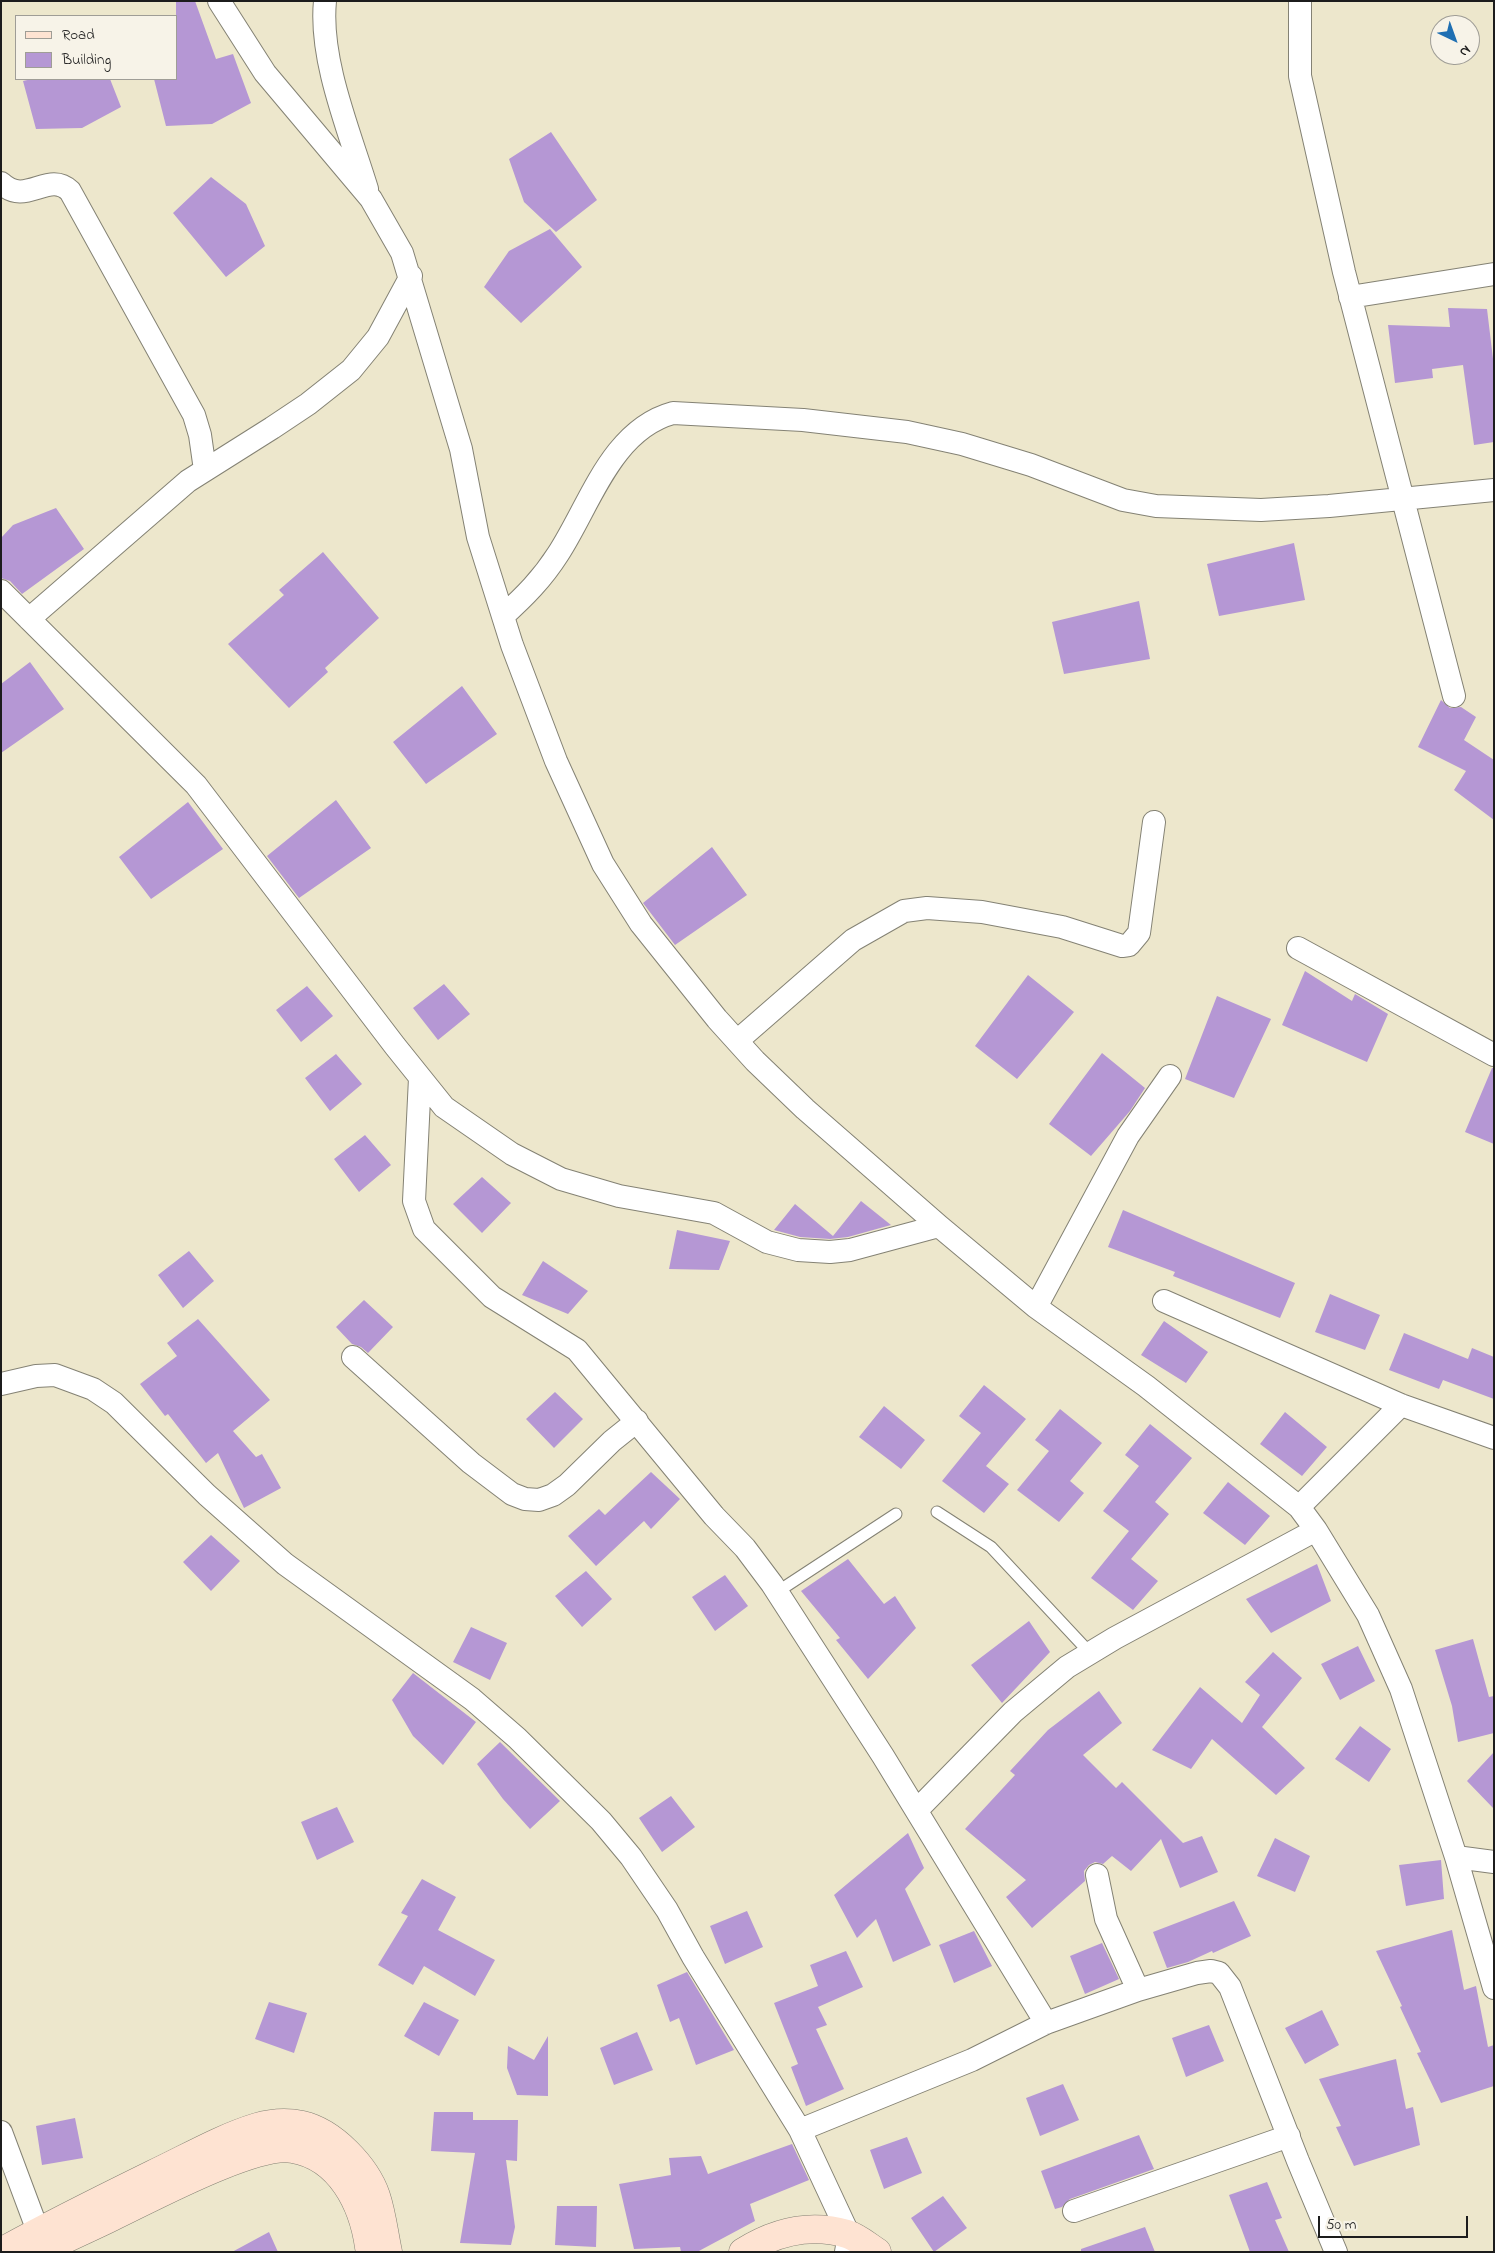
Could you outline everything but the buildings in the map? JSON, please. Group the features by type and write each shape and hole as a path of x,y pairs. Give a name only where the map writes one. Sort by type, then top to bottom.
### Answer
{"main road":[{"path":"41,2246 222,2141 258,2127 286,2123 303,2125 319,2132 351,2156 364,2172 376,2195 388,2252"},
{"path":"1,2252 41,2246 257,2152 290,2148 318,2158 354,2194 367,2235 370,2252"},
{"path":"743,2252 776,2236 795,2230 814,2228 847,2243 877,2252"}],"street":[{"path":"219,1 265,72 371,199 402,253 411,276 460,450 478,537 503,616 556,761 603,864 641,924 676,970 737,1041 805,1109 939,1226 1036,1307 1146,1386 1299,1507 1316,1530 1368,1615 1401,1689 1456,1857 1494,1988"},
{"path":"325,1 327,48 332,76 371,199"},
{"path":"1300,1 1300,76 1350,297 1454,696"},
{"path":"1,183 8,189 16,192 28,191 51,183 59,183 70,190 194,415 200,435 205,470"},
{"path":"1350,297 1494,274"},
{"path":"29,619 166,498 205,470 280,424 351,370 378,337 411,276"},
{"path":"503,616 524,598 541,579 559,552 598,482 627,440 657,418 673,413 803,420 907,432 962,444 1031,465 1124,500 1156,506 1261,510 1494,490"},
{"path":"1,591 196,785 444,1107 512,1154 561,1179 619,1196 714,1213 748,1233 777,1246 822,1252 850,1250 939,1226"},
{"path":"737,1041 853,940 904,911 927,908 982,912 1062,927 1122,946 1129,945 1139,933 1154,822"},
{"path":"1298,948 1494,1054"},
{"path":"1036,1307 1128,1136 1170,1076"},
{"path":"420,1078 414,1201 424,1229 492,1297 577,1350 714,1516 745,1548 777,1592 917,1810 1046,2023"},
{"path":"1164,1301 1400,1405 1494,1438"},
{"path":"353,1357 477,1468 512,1494 525,1499 539,1500 553,1495 568,1484 612,1441 637,1421"},
{"path":"1,1384 36,1376 54,1375 93,1389 114,1403 207,1495 285,1564 443,1677 517,1738 601,1821 631,1857 667,1910 693,1957 800,2130 847,2243"},
{"path":"1299,1507 1400,1405"},
{"path":"917,1810 1012,1712 1067,1667 1139,1625 1316,1530"},
{"path":"1456,1857 1494,1862"},
{"path":"1097,1875 1106,1919 1138,1990"},
{"path":"800,2130 972,2060 1046,2023 1138,1990 1197,1973 1211,1971 1219,1973 1225,1979 1336,2252"},
{"path":"1,2132 41,2246"},
{"path":"1074,2210 1289,2136"}],"lane":[{"path":"937,1512 991,1547 1090,1653"},
{"path":"777,1592 896,1514"}]}
